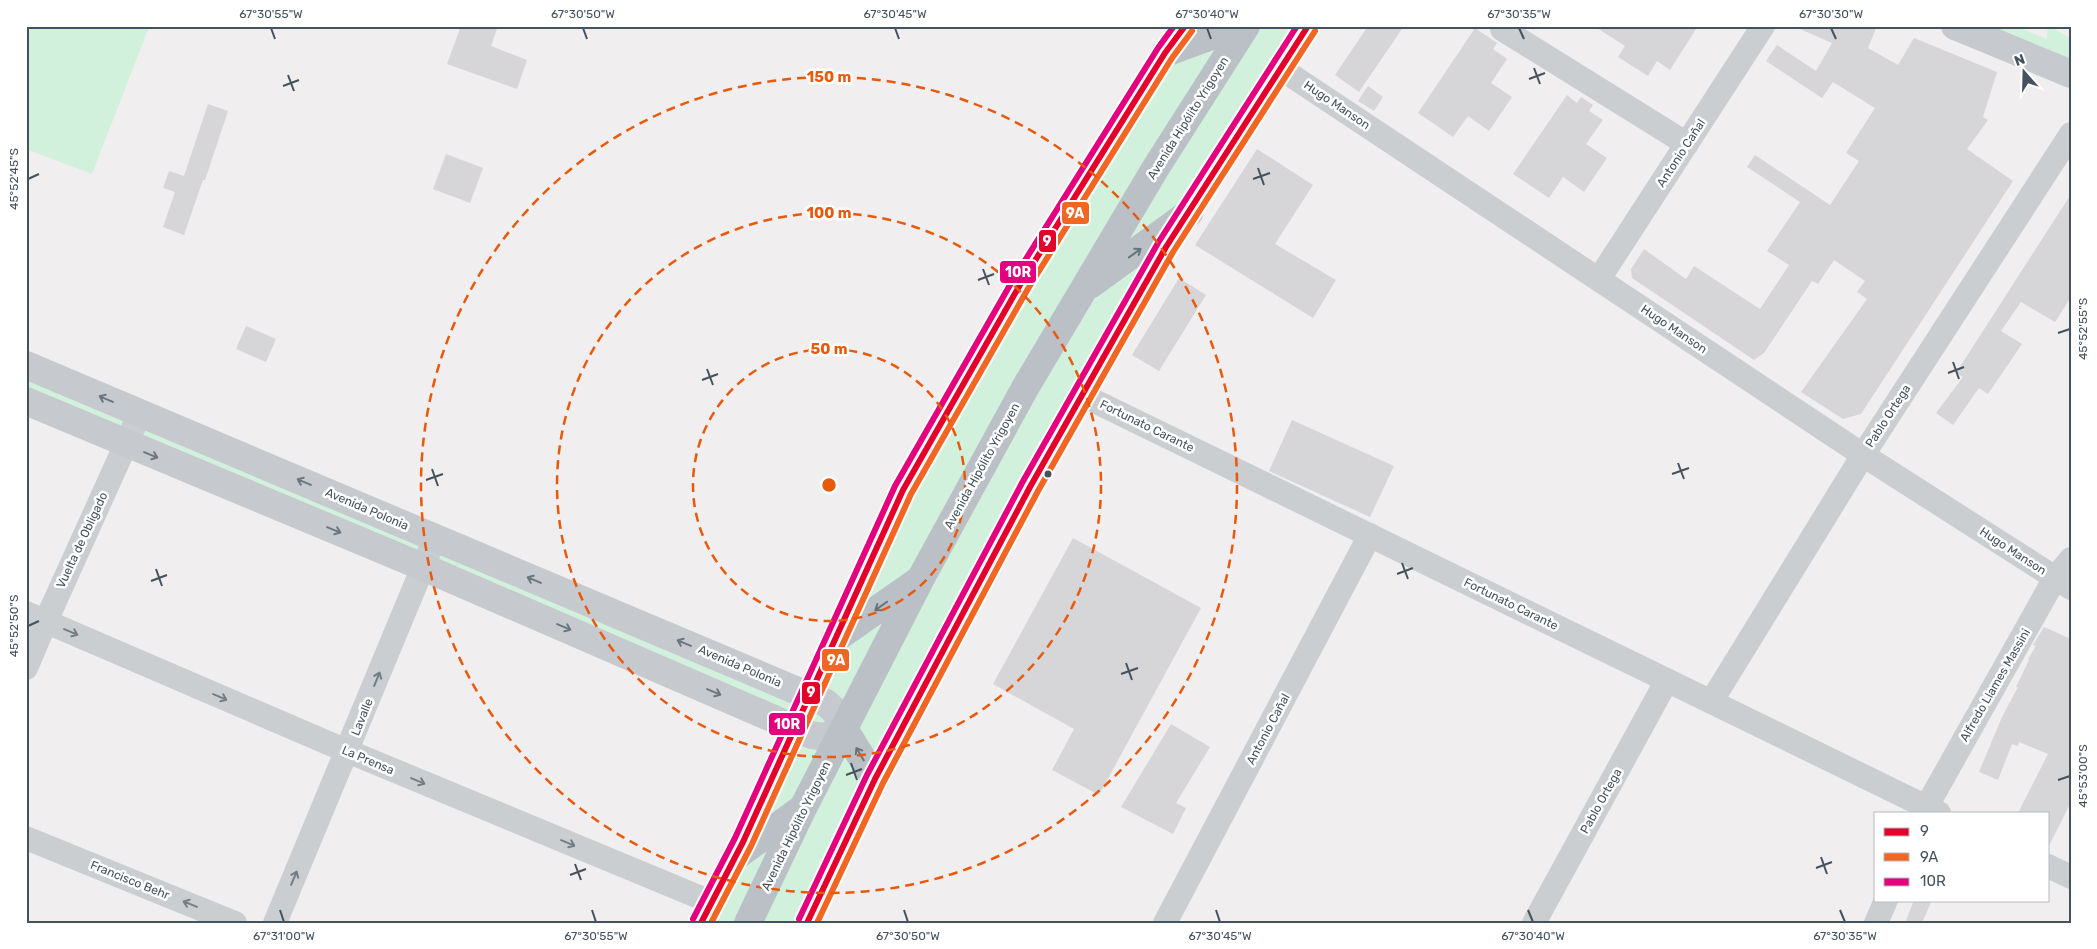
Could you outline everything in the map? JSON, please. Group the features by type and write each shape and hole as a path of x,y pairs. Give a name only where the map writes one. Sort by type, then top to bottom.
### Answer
{"highway":[{"path":"1165,53 1238,26"},
{"name":"Avenida Hipólito Yrigoyen","path":"748,923 803,808 921,578 1025,388 1155,169 1246,26"},
{"path":"1081,291 1189,213"},
{"path":"835,639 921,578"},
{"path":"844,729 875,779"},
{"path":"735,857 803,808"}],"main road":[{"path":"1955,26 2071,74"},
{"name":"Avenida Polonia","path":"26,365 809,696 832,707 839,716 844,729"},
{"path":"26,401 423,566 818,737 832,735 844,729"}],"street":[{"path":"706,913 735,857 796,727 903,490 1021,284 1165,53 1184,26"},
{"path":"807,923 875,779 1030,487 1166,246 1308,26"},
{"name":"Antonio Cañal","path":"1599,280 1763,26"},
{"path":"1502,29 1687,144"},
{"name":"Hugo Manson","path":"1280,68 1863,455 2063,583"},
{"name":"Pablo Ortega","path":"1710,702 1863,455 2071,134"},
{"name":"Fortunato Carante","path":"1082,395 1667,680 1929,811"},
{"name":"Vuelta de Obligado","path":"26,668 36,617 126,444 140,413"},
{"name":"Antonio Cañal","path":"1165,923 1370,535"},
{"name":"Lavalle","path":"275,923 348,751 434,538"},
{"name":"Alfredo Llames Massini","path":"1929,811 2063,583 2071,559"},
{"name":"La Prensa","path":"36,617 348,751 706,913"},
{"name":"Pablo Ortega","path":"1534,923 1667,680"},
{"name":"Francisco Behr","path":"26,838 235,923"},
{"path":"2050,867 2071,877"},
{"path":"1876,923 1885,902"}],"green space":[{"path":"26,26 149,27 92,174 26,149"},
{"path":"1185,26 1308,26 1189,213 807,923 701,923 795,727 26,401 26,365 809,696 903,490"},
{"path":"1981,26 2015,26 2047,39 2048,26 2071,38 2071,64"}],"building":[{"path":"461,26 498,26 491,46 527,60 517,89 447,64"},
{"path":"1368,26 1404,26 1359,92 1335,75"},
{"path":"1594,26 1698,26 1670,70 1657,61 1648,76 1618,57 1625,46"},
{"path":"1793,26 1877,26 1868,48 1898,65 1914,38 1997,72 1983,117 1988,120 1967,149 2013,181 1861,414 1843,419 1801,392 1867,299 1857,292 1865,281 1834,260 1818,284 1812,281 1764,353 1754,360 1632,278 1631,269 1644,249 1686,279 1694,266 1760,309 1789,265 1767,251 1800,202 1747,167 1755,155 1830,205 1859,161 1846,153 1875,108 1833,82 1822,98 1766,61 1777,45 1816,71 1832,43"},
{"path":"1475,28 1497,43 1493,49 1507,59 1491,83 1512,97 1489,131 1468,116 1453,137 1418,113"},
{"path":"1368,86 1383,97 1374,111 1358,101"},
{"path":"1567,95 1577,103 1581,97 1593,105 1589,111 1603,120 1586,144 1607,158 1584,192 1563,177 1549,198 1513,174"},
{"path":"208,104 228,111 184,235 163,227 175,192 163,188 169,171 184,176"},
{"path":"1257,149 1313,185 1275,244 1336,280 1313,318 1195,245"},
{"path":"446,154 483,168 470,203 433,189"},
{"path":"2071,194 2071,297 2055,322 2021,302 2001,331 2022,344 1988,394 1979,388 1953,425 1936,413 1963,377 1956,373"},
{"path":"1179,278 1206,295 1159,371 1132,355"},
{"path":"246,326 276,339 266,362 236,349"},
{"path":"1292,420 1394,466 1370,517 1269,471"},
{"path":"1073,538 1201,608 1099,795 1052,770 1074,729 993,684"},
{"path":"2044,627 2071,639 2071,802 2050,844 2050,812 2019,812 2048,754 2019,742 2018,746 2012,744 1998,780 1979,772 2002,717 2018,687 2016,687 2028,659 2036,646 2033,645"},
{"path":"1171,724 1210,747 1176,803 1186,808 1173,834 1121,807"},
{"path":"1913,902 1931,902 1922,923 1905,923"}],"transit line":[{"name":"10R","path":"693,919 735,838 895,486 1014,278 1158,48 1174,26"},
{"name":"9","path":"701,923 743,842 903,490 1021,283 1165,53 1185,26"},
{"name":"10R","path":"799,919 867,775 1022,483 1158,243 1297,26"},
{"name":"9","path":"807,923 875,779 1030,487 1166,247 1308,26"},
{"name":"9A","path":"711,923 751,846 911,494 1029,287 1172,58 1192,31"},
{"name":"9A","path":"817,923 883,783 1038,491 1173,252 1315,31"}]}
